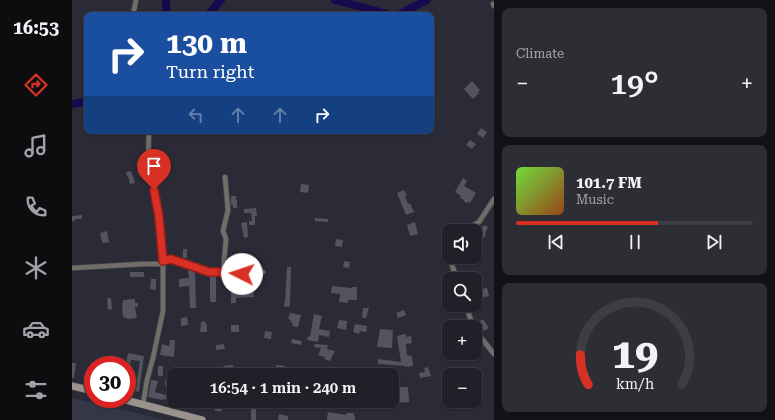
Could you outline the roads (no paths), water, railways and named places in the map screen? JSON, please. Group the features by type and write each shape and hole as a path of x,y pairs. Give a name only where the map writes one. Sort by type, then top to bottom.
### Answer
{"main road":[{"path":"72,386 84,389"},
{"path":"136,402 202,420"}],"street":[{"path":"133,12 136,0"},
{"path":"143,404 163,311 163,263 159,217 148,164 149,134"},
{"path":"223,273 226,239 223,231 228,210 225,177"},
{"path":"475,224 479,222 494,199"},
{"path":"72,268 163,263 171,259 209,272 219,272 233,277 242,274 256,275 263,272"},
{"path":"482,339 494,354"}],"waterway":[{"path":"166,0 166,12"},
{"path":"211,12 221,0"},
{"path":"335,0 380,12"},
{"path":"404,12 427,0"},
{"path":"72,104 84,102"}]}
